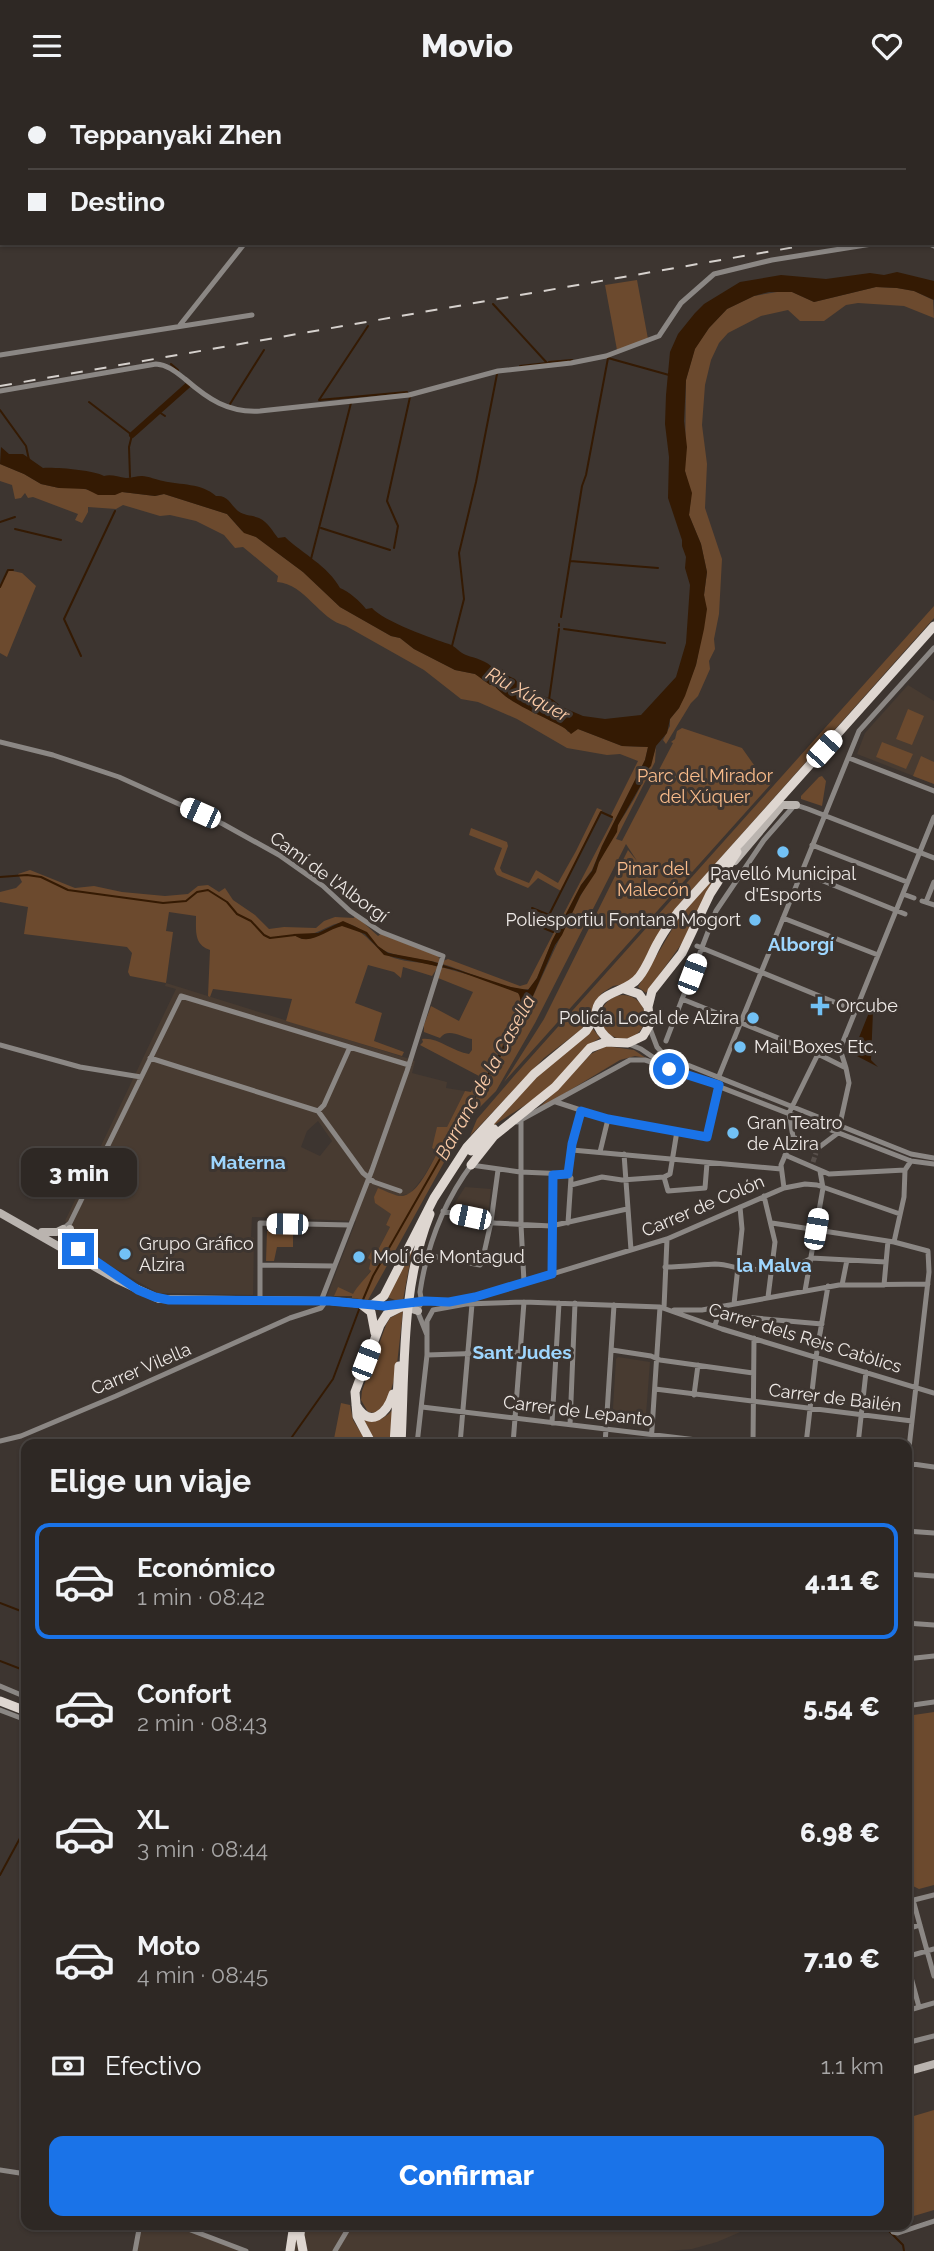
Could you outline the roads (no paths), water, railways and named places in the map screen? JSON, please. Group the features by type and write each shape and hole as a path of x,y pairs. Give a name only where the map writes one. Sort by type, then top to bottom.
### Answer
{"main road":[{"path":"367,1306 384,1296 414,1234 467,1147 543,1065 589,1028 600,1002 605,997 634,983 678,912 934,626"},
{"path":"471,1165 494,1136 557,1085 590,1048 601,1042 628,1043 639,1039 649,1026 652,991 692,938 716,890 736,860 782,805 796,805"},
{"path":"682,953 710,894 751,831"},
{"path":"624,989 639,994 649,1007"},
{"path":"596,1015 602,1033 611,1041"},
{"path":"439,1195 458,1165 483,1139 502,1123 537,1102"},
{"path":"355,1402 360,1412 368,1417 384,1413 392,1397 406,1327 412,1272 420,1240 446,1179"},
{"path":"0,1212 105,1272 160,1299 324,1301 367,1306 422,1306"},
{"path":"0,1212 42,1231 105,1272"},
{"path":"42,1231 58,1232 68,1227"},
{"path":"61,1243 60,1235 68,1227"},
{"path":"68,1227 72,1245 83,1254"},
{"path":"31,1231 83,1254 134,1287"},
{"path":"367,1306 375,1324 373,1341"},
{"path":"389,1306 422,1306"},
{"path":"370,1439 357,1416 357,1384 384,1317 401,1307"},
{"path":"401,1439 406,1327"},
{"path":"394,1439 399,1368"},
{"path":"0,1701 21,1709"},
{"path":"912,2070 934,2064"},
{"path":"290,2251 293,2230"},
{"path":"300,2230 303,2251"}],"street":[{"path":"180,325 243,245"},
{"path":"0,391 156,364 170,368 207,397 238,411 409,395 495,372 571,363 613,354 659,336 681,303 715,274 772,260 866,245"},
{"path":"0,355 252,315"},
{"path":"719,1076 859,731 934,648"},
{"name":"Camí de l'Alborgí","path":"0,742 66,758 119,777 223,824 279,855 381,932 443,956 410,1062"},
{"path":"849,758 934,791"},
{"path":"666,1041 699,948 716,911 764,840 796,805 934,858"},
{"path":"830,1060 840,1049 933,821"},
{"path":"812,845 907,883"},
{"path":"801,872 905,914"},
{"path":"934,882 924,902 934,905"},
{"path":"903,894 914,898"},
{"path":"783,918 885,962"},
{"path":"885,938 893,940"},
{"path":"699,948 856,1011"},
{"path":"68,1227 183,995 350,1047 410,1062 334,1266 324,1301"},
{"path":"682,999 846,1068"},
{"path":"649,1026 657,1047 664,1056 719,1076 838,1133 911,1161 934,1164"},
{"path":"628,1043 673,1069"},
{"path":"0,1045 80,1067 141,1077"},
{"path":"318,1111 324,1105 350,1047"},
{"path":"818,1054 791,1109 791,1140 817,1150 838,1133 840,1125 849,1083 840,1049"},
{"path":"150,1058 318,1111 368,1178 400,1191"},
{"path":"418,1439 427,1355 427,1335 420,1292 427,1255 443,1211 457,1184 471,1165 510,1127 630,1060 645,1060 673,1069 840,1125 911,1154 934,1158"},
{"path":"556,1102 608,1119 707,1137 719,1085"},
{"path":"568,1223 571,1185 568,1174 581,1111"},
{"path":"600,1152 608,1119"},
{"path":"521,1120 524,1282"},
{"path":"571,1185 602,1177 624,1179 664,1177 670,1174 677,1131"},
{"path":"572,1150 781,1169"},
{"path":"784,1188 781,1169 786,1153 812,1164 820,1171 832,1174 905,1170"},
{"path":"624,1154 631,1250"},
{"path":"884,1285 886,1262 905,1193 905,1170 911,1161"},
{"path":"664,1177 667,1191 705,1188 707,1163"},
{"path":"471,1165 498,1170 568,1174"},
{"path":"427,1255 480,1265 491,1222 498,1170"},
{"path":"805,1291 823,1186 820,1171"},
{"path":"552,1274 553,1175"},
{"name":"Carrer de Colón","path":"422,1306 464,1300 667,1239 784,1188 810,1184 823,1186"},
{"path":"823,1186 900,1214"},
{"path":"764,1196 775,1244 768,1297"},
{"path":"734,1304 742,1229 740,1207"},
{"path":"443,1211 491,1222 551,1226 627,1209"},
{"path":"260,1301 260,1223 349,1225"},
{"path":"772,1223 891,1242 928,1251 928,1284 910,1439"},
{"path":"652,1439 657,1358 664,1308 667,1239"},
{"path":"666,1266 687,1268 716,1264 771,1268 809,1260 886,1262"},
{"path":"842,1285 847,1260"},
{"path":"260,1265 334,1266"},
{"path":"422,1306 424,1317 472,1304 524,1302 697,1311 828,1286 928,1284"},
{"path":"807,1439 828,1286"},
{"path":"290,1301 290,1318"},
{"name":"Carrer Vilella","path":"0,1441 21,1436 290,1318 321,1308 324,1301"},
{"path":"513,1439 524,1302"},
{"path":"552,1423 559,1303"},
{"path":"570,1425 575,1303"},
{"path":"460,1439 472,1304"},
{"path":"606,1439 614,1305"},
{"path":"422,1306 431,1313"},
{"name":"Carrer dels Reis Catòlics","path":"664,1308 934,1393"},
{"path":"427,1335 431,1313"},
{"path":"715,1325 721,1315 822,1324"},
{"path":"753,1439 754,1338"},
{"path":"611,1350 753,1373"},
{"path":"427,1355 520,1352"},
{"path":"694,1395 698,1365"},
{"path":"859,1439 866,1373"},
{"name":"Carrer de Bailén","path":"655,1389 912,1421"},
{"name":"Carrer de Lepanto","path":"422,1407 691,1439"},
{"path":"912,1464 934,1467"},
{"path":"912,1531 934,1533"},
{"path":"912,1574 934,1576"},
{"path":"912,1623 934,1625"},
{"path":"912,1658 934,1656"},
{"path":"0,1686 21,1695"},
{"path":"912,1705 934,1702"},
{"path":"0,1710 21,1718"},
{"path":"912,1900 934,1895"},
{"path":"912,1906 931,1950 934,1976"},
{"path":"912,1927 920,1925"},
{"path":"912,1956 931,1950"},
{"path":"912,1981 919,2007"},
{"path":"912,2009 934,2003"},
{"path":"912,2042 934,2036"},
{"path":"0,2170 21,2173"},
{"path":"912,2227 934,2221"},
{"path":"135,2251 139,2230"},
{"path":"191,2230 246,2251"},
{"path":"333,2251 347,2230"}],"water":[{"name":"Riu Xúquer","path":"897,272 934,281 934,300 914,291 897,288 876,287 814,302 792,292 769,292 727,309 709,328 695,349 686,380 685,471 692,493 689,515 701,544 707,572 704,595 707,609 696,665 685,696 670,719 667,733 656,746 651,766 646,771 596,872 580,896 532,998 490,1076 519,1011 518,993 455,970 384,955 365,934 342,926 311,939 299,938 293,934 318,933 343,921 367,932 378,946 388,953 431,961 528,990 537,978 552,941 581,885 592,871 645,760 648,747 622,746 578,729 571,734 563,727 511,700 494,685 475,674 455,670 414,649 400,638 391,636 340,607 303,572 256,537 244,533 227,514 164,494 155,496 122,492 115,495 98,495 86,489 59,488 41,484 0,464 1,447 9,454 23,454 43,468 74,469 126,478 144,476 204,489 226,498 241,513 262,520 278,538 285,537 329,573 340,588 366,609 372,608 397,624 451,645 494,669 502,669 504,674 515,679 530,692 552,699 562,707 583,716 605,719 641,715 676,677 686,643 690,585 682,540 668,498 669,457 665,424 670,352 678,334 704,304 740,282 781,275 826,279"},
{"path":"870,1010 873,1011 871,1060 878,1067 855,1055 856,1045"}],"waterway":[{"path":"493,304 547,363 520,366"},
{"path":"368,326 319,400 407,392"},
{"path":"230,404 264,350"},
{"path":"561,617 582,486 608,358 669,375"},
{"path":"549,362 572,360"},
{"path":"171,364 178,370"},
{"path":"452,646 464,599 459,553 497,374"},
{"path":"132,435 188,385"},
{"path":"165,416 159,412 189,386"},
{"path":"394,548 398,526 387,501 410,397"},
{"path":"89,402 132,435 129,447 130,477"},
{"path":"311,559 351,403"},
{"path":"0,410 26,446 29,460"},
{"path":"81,656 64,619 115,511"},
{"path":"0,522 15,517"},
{"path":"321,528 390,550"},
{"path":"15,529 61,540"},
{"path":"570,561 658,568"},
{"path":"0,587 8,570 13,570"},
{"name":"Riu Xúquer","path":"549,700 559,629"},
{"path":"564,629 665,643"},
{"path":"532,908 549,915 601,812 612,817"},
{"path":"0,877 41,877 68,890 163,903 186,901 197,892 208,890 227,902 237,914 251,921 264,935 270,938 295,935"},
{"path":"517,917 553,932"},
{"name":"Barranc de la Casella","path":"362,1302 373,1276 492,1068"},
{"name":"Barranc de la Casella","path":"291,1439 333,1379 360,1307"},
{"path":"0,1603 21,1611"},
{"path":"0,1661 21,1669"},
{"name":"Barranc de la Casella","path":"0,1875 21,1836"},
{"path":"888,2230 903,2245 904,2251"}],"tunnel":[{"path":"813,1162 816,1153"}],"railway":[{"path":"0,386 807,245"}],"place":[{"name":"Pavelló Municipal d'Esports","path":"783,852"},
{"name":"Poliesportiu Fontana Mogort","path":"755,920"},
{"name":"Orcube","path":"820,1006"},
{"name":"Policía Local de Alzira","path":"753,1018"},
{"name":"Mail Boxes Etc.","path":"740,1047"},
{"name":"Gran Teatro de Alzira","path":"733,1133"},
{"name":"Grupo Gráfico Alzira","path":"125,1254"},
{"name":"Molí de Montagud","path":"359,1257"}],"district":[{"name":"Alborgí","path":"801,944"},
{"name":"Materna","path":"248,1162"},
{"name":"la Malva","path":"774,1265"},
{"name":"Sant Judes","path":"522,1352"}],"park label":[{"name":"Parc del Mirador del Xúquer","path":"705,786"},
{"name":"Pinar del Malecón","path":"653,880"}]}
